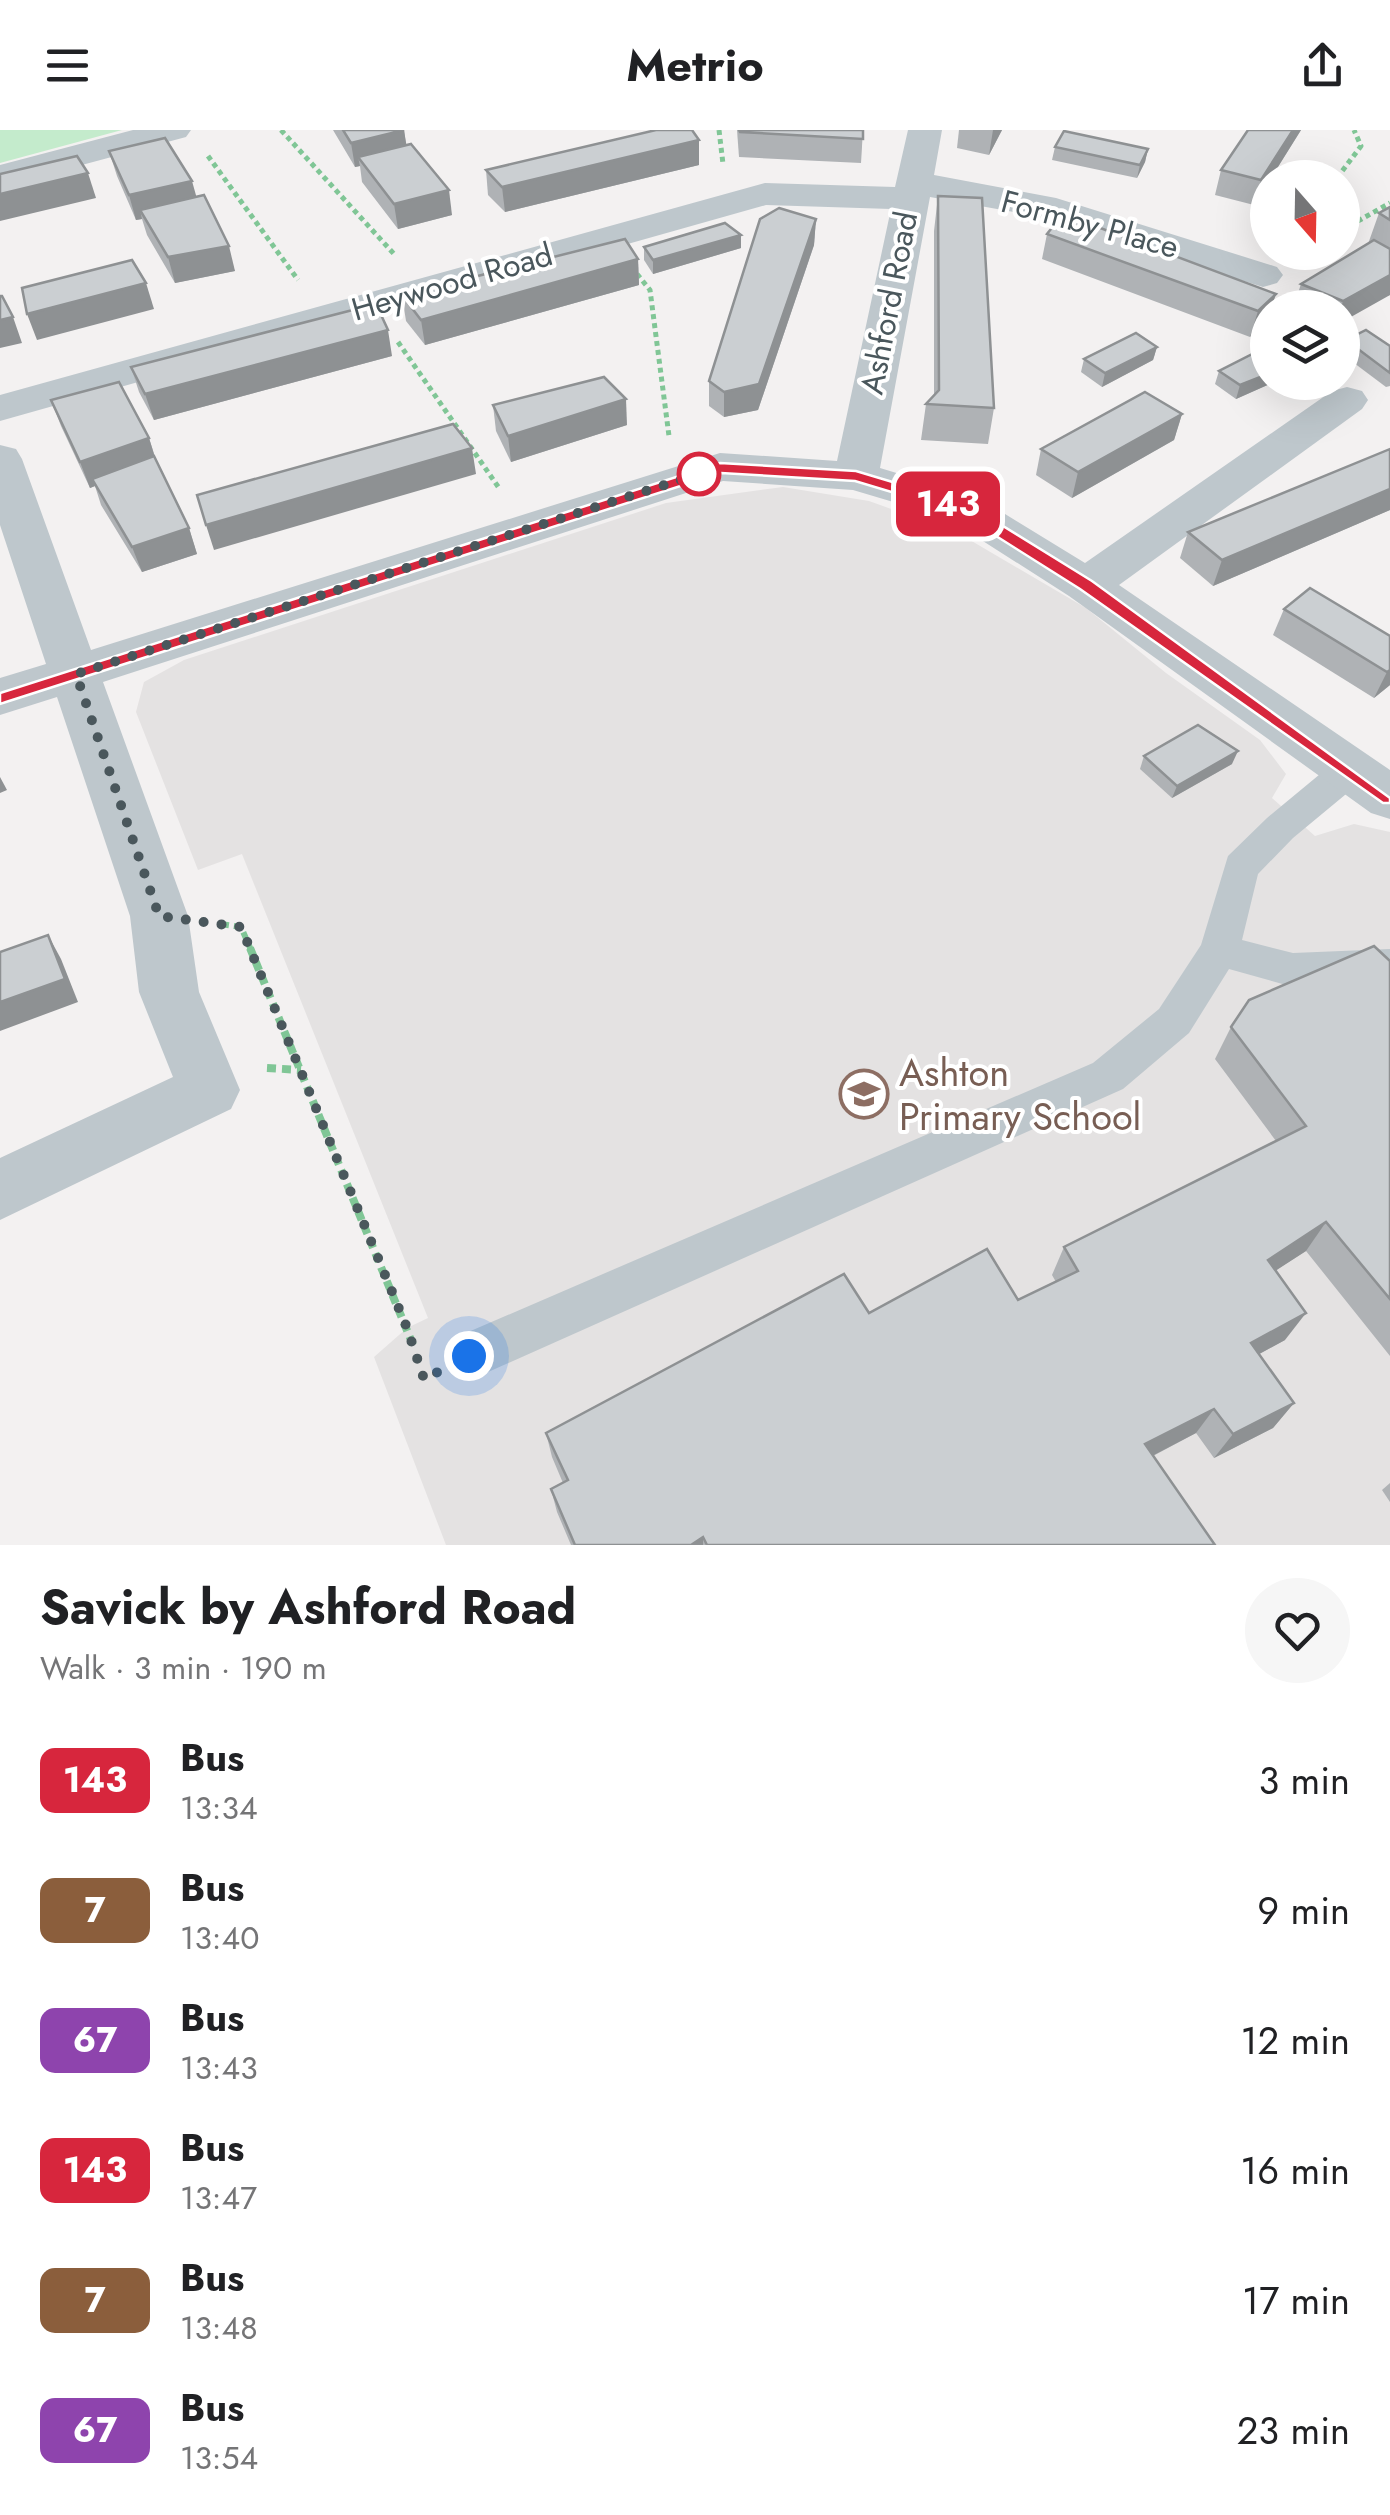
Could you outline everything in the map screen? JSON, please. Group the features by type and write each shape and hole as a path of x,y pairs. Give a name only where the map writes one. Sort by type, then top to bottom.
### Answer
{"street":[{"name":"Ashford Road","path":"856,476 926,130"},
{"path":"0,176 187,138"},
{"name":"Heywood Road","path":"0,408 765,194 912,191"},
{"name":"Formby Place","path":"912,191 1043,206 1262,274"},
{"path":"1086,585 1347,400"},
{"path":"0,459 159,916 170,992 209,1090 0,1190"},
{"path":"0,698 720,468 856,476 963,508 1086,585 1390,798"}],"lane":[{"path":"469,1356 1108,1076 1174,1021 1220,950 1240,867 1350,770"},
{"path":"1220,950 1293,970 1390,966"}],"path":[{"path":"282,130 425,289"},
{"path":"1350,160 1361,146 1354,130"},
{"path":"187,138 325,317"},
{"path":"1360,220 1390,204"},
{"path":"608,238 650,290 676,482"},
{"path":"372,304 528,530"},
{"path":"159,916 241,927 407,1328 424,1379 469,1356"}],"shaded area":[{"name":"Ashton Primary School","path":"783,487 869,501 958,533 1086,608 1166,673 1260,740 1286,774 1272,798 1315,836 1354,824 1390,832 1390,1545 446,1545 374,1357 407,1328 428,1318 242,854 198,870 136,712 144,682 184,660 666,503"}],"green space":[{"path":"0,130 122,130 0,163"}],"building":[{"path":"343,130 404,130 351,143"},
{"path":"656,130 692,130 699,140 502,187 486,170"},
{"path":"863,130 863,139 740,132"},
{"path":"1248,130 1293,130 1274,160 1250,160 1250,177 1221,170"},
{"path":"1064,131 1148,149 1140,165 1055,147"},
{"path":"165,138 192,181 129,195 109,151"},
{"path":"411,144 449,190 394,204 358,157"},
{"path":"77,156 88,173 0,194 0,174"},
{"path":"204,195 229,246 168,257 140,210"},
{"path":"938,196 982,198 994,408 926,404 939,390"},
{"path":"1390,207 1390,220 1379,213"},
{"path":"779,208 816,219 759,384 724,392 709,381 760,219"},
{"path":"1063,214 1265,290 1250,290 1250,308 1047,234"},
{"path":"725,223 741,235 653,260 644,247"},
{"path":"625,239 638,259 421,320 402,295"},
{"path":"1374,240 1390,249 1390,275 1360,292 1316,290 1301,284 1324,270 1360,270 1360,248"},
{"path":"132,260 146,283 27,314 22,288"},
{"path":"2,296 13,317 0,320"},
{"path":"376,304 388,330 145,394 131,367"},
{"path":"1366,330 1390,346 1390,373 1360,350 1360,333"},
{"path":"1136,333 1157,347 1105,373 1084,359"},
{"path":"1250,355 1250,381 1240,385 1219,371"},
{"path":"604,377 626,399 508,436 493,405"},
{"path":"119,382 149,438 80,462 51,400"},
{"path":"1145,392 1182,414 1078,472 1041,449"},
{"path":"453,424 472,448 206,525 197,495"},
{"path":"1390,449 1390,489 1222,560 1188,532"},
{"path":"154,456 189,528 132,547 92,479"},
{"path":"1310,588 1390,636 1390,670 1387,672 1284,609"},
{"path":"1198,725 1238,751 1177,786 1144,756"},
{"path":"48,935 65,979 0,1002 0,952"},
{"name":"Ashton Primary School","path":"1374,946 1390,961 1390,1299 1326,1222 1268,1260 1306,1313 1251,1343 1294,1403 1233,1434 1214,1409 1145,1444 1215,1545 707,1545 703,1537 691,1545 575,1545 551,1489 568,1480 546,1433 844,1274 869,1313 987,1249 1018,1300 1078,1271 1064,1247 1306,1126 1231,1027 1249,1000"}],"bus line":[{"name":"143","path":"0,698 720,468 856,476 963,508 1086,585 1390,798"}],"place":[{"name":"Ashton Primary School","path":"864,1094"}],"route":[{"path":"469,1356 424,1379 407,1328 241,927 159,916 76,674 699,474"}]}
